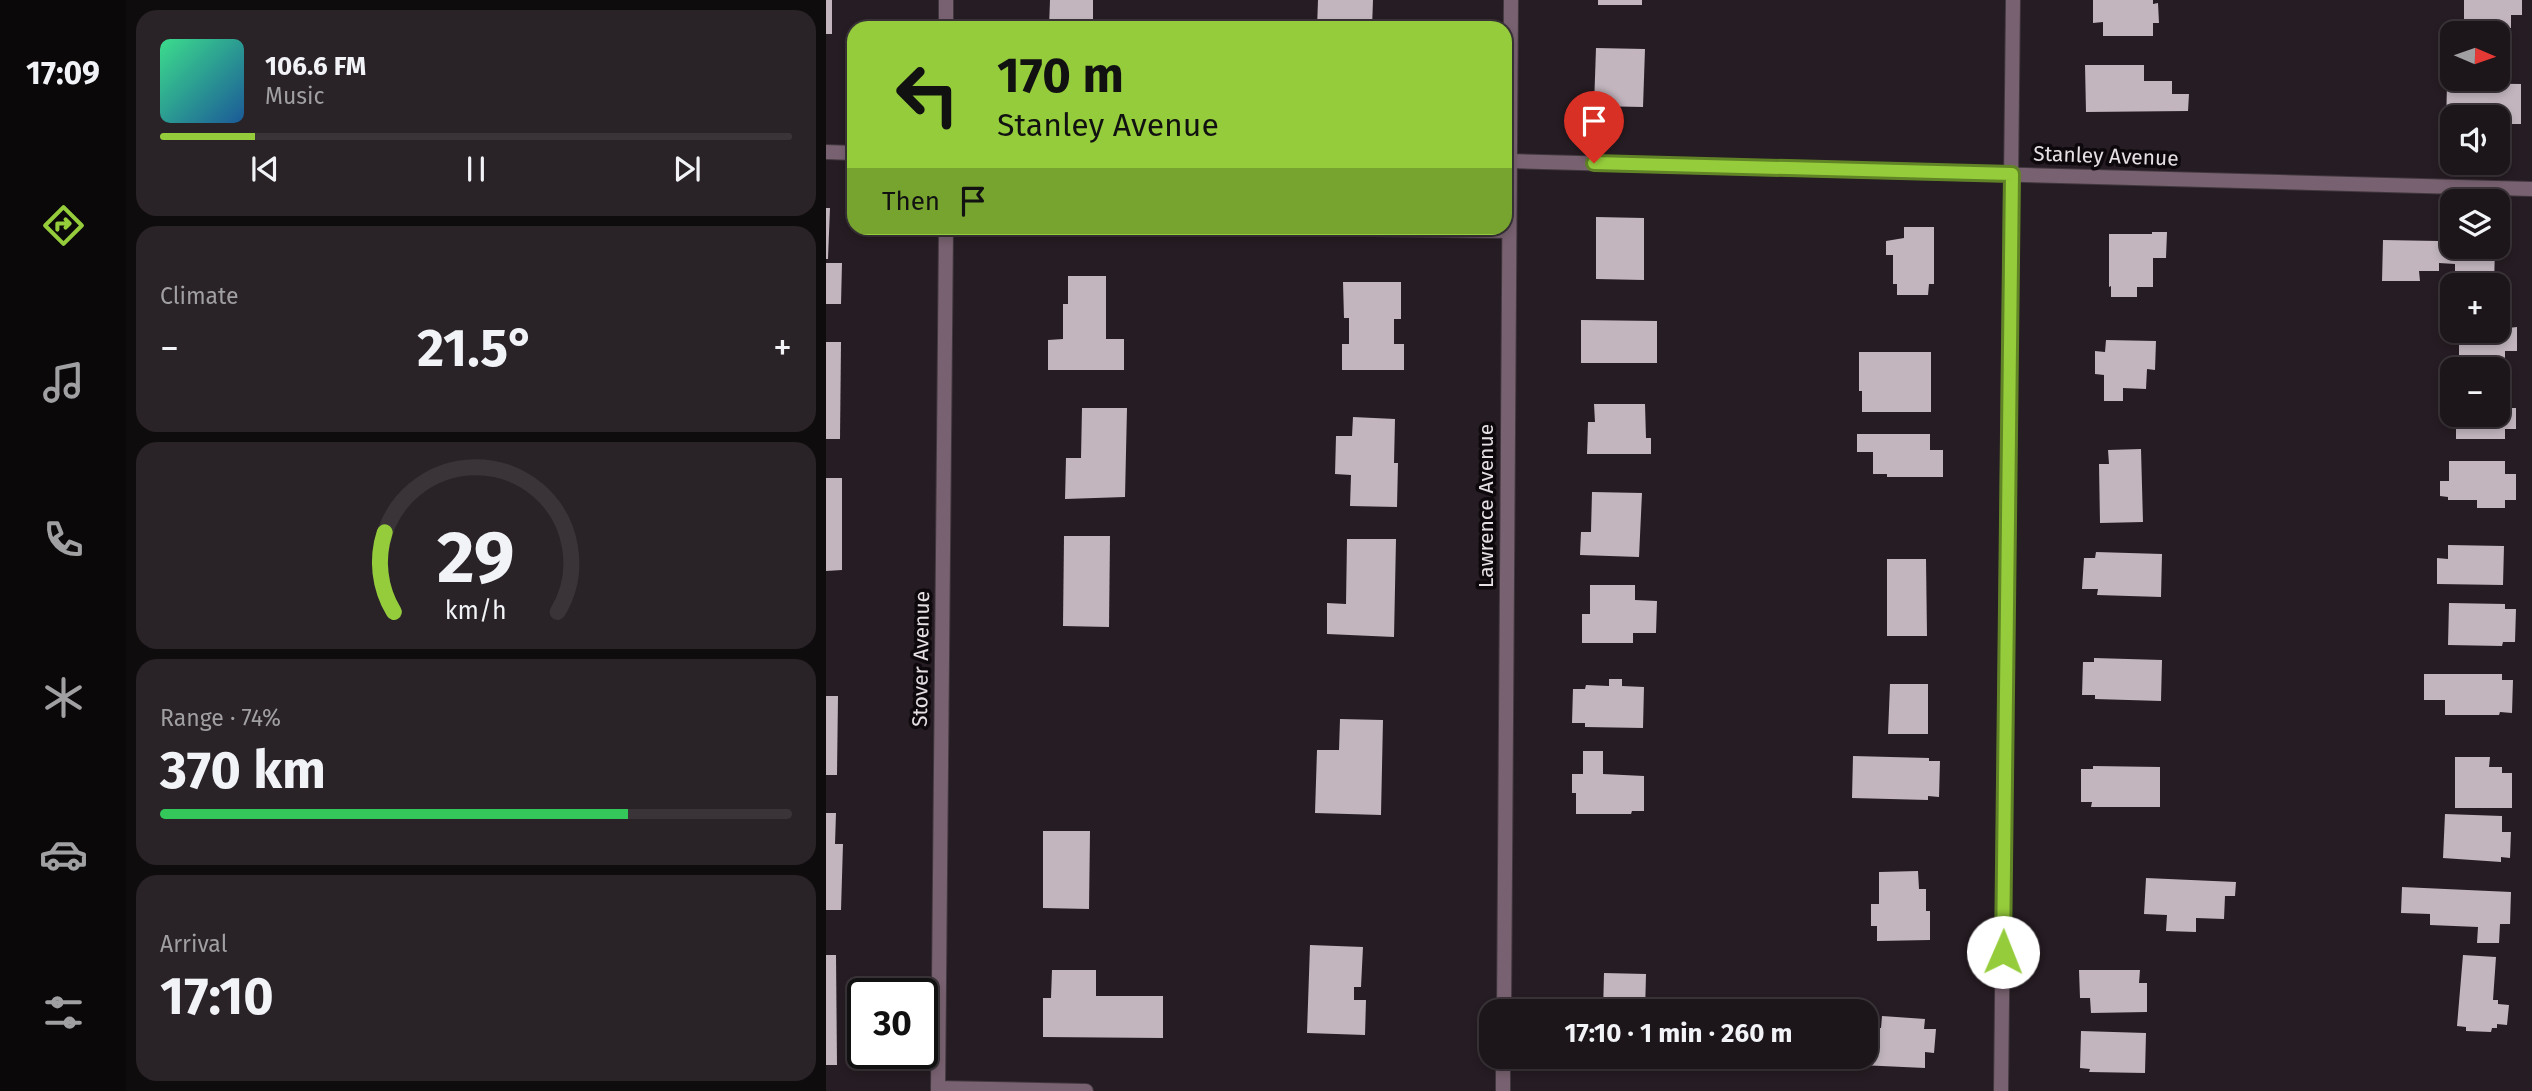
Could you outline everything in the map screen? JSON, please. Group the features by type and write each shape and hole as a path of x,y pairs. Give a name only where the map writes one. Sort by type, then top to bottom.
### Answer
{"street":[{"path":"946,0 946,21"},
{"name":"Lawrence Avenue","path":"1511,0 1511,21"},
{"path":"2001,1091 2013,0"},
{"path":"826,152 847,153"},
{"name":"Stanley Avenue","path":"1512,161 2532,189"},
{"name":"Stover Avenue","path":"938,1089 946,235"},
{"name":"Lawrence Avenue","path":"1504,999 1509,235"},
{"path":"1503,1069 1503,1091"},
{"path":"938,1089 1086,1091"}],"building":[{"path":"826,0 832,0 832,34 826,34"},
{"path":"1050,0 1093,0 1093,21 1049,21"},
{"path":"1318,0 1373,0 1372,21 1317,21"},
{"path":"1598,0 1642,0 1642,5 1598,5"},
{"path":"2093,0 2153,0 2153,4 2158,3 2159,23 2153,23 2153,36 2103,36 2103,22 2093,23"},
{"path":"2464,0 2522,0 2522,15 2511,15 2511,28 2510,21 2464,21"},
{"path":"1596,48 1645,49 1643,107 1594,106"},
{"path":"2085,65 2144,65 2144,81 2172,81 2172,94 2189,94 2188,111 2086,112"},
{"path":"2510,84 2521,84 2521,124 2510,124 2510,105 2446,105 2447,91 2510,91"},
{"path":"826,208 830,208 828,259 826,259"},
{"path":"1596,217 1644,218 1644,280 1596,279"},
{"path":"1904,227 1934,227 1934,284 1929,284 1928,295 1897,295 1897,284 1893,284 1893,255 1886,255 1886,241 1904,238"},
{"path":"2167,232 2166,258 2153,258 2153,287 2137,287 2137,297 2111,297 2109,234"},
{"path":"2383,240 2439,241 2440,259 2495,259 2494,273 2455,273 2455,264 2439,263 2439,271 2419,271 2420,281 2382,281"},
{"path":"826,263 842,263 841,304 826,304"},
{"path":"1068,276 1106,276 1106,339 1124,339 1124,370 1048,370 1048,340 1063,339 1063,304 1068,304"},
{"path":"1343,282 1401,282 1401,319 1394,319 1394,344 1404,344 1404,370 1342,370 1342,344 1349,344 1349,318 1344,318"},
{"path":"1581,320 1657,321 1657,363 1581,363"},
{"path":"2517,327 2517,351 2505,351 2505,357 2459,357 2459,343 2510,343 2510,328"},
{"path":"2106,340 2156,341 2155,370 2147,369 2146,389 2123,388 2123,401 2104,401 2104,375 2095,374 2095,351 2105,352"},
{"path":"826,342 841,342 840,439 826,439"},
{"path":"1859,352 1931,352 1931,412 1862,412"},
{"path":"1594,404 1645,404 1646,438 1651,438 1651,454 1587,454 1588,422 1595,422"},
{"path":"1082,408 1127,408 1125,497 1065,499 1066,458 1081,458"},
{"path":"2510,408 2516,408 2516,429 2505,429 2505,439 2456,439 2456,427 2510,427"},
{"path":"1353,417 1395,419 1397,507 1350,506 1351,475 1335,474 1336,436 1352,436"},
{"path":"1857,434 1930,434 1930,450 1943,450 1943,477 1887,477 1887,474 1873,474 1873,452 1857,452"},
{"path":"2141,449 2143,522 2100,523 2099,464 2109,464 2108,450"},
{"path":"2449,461 2505,461 2505,474 2516,474 2516,500 2505,500 2505,508 2477,508 2477,500 2448,500 2448,497 2440,496 2440,481 2449,481"},
{"path":"826,478 842,478 842,570 826,571"},
{"path":"1592,492 1642,493 1639,557 1580,555 1581,532 1591,532"},
{"path":"1064,536 1110,536 1109,627 1063,626"},
{"path":"1347,539 1396,539 1394,637 1327,634 1327,603 1346,604"},
{"path":"2448,545 2504,546 2503,585 2437,584 2437,558 2448,559"},
{"path":"2096,552 2162,554 2161,597 2097,595 2098,589 2082,589 2084,558 2095,558"},
{"path":"1887,559 1926,559 1927,636 1887,636"},
{"path":"1590,585 1635,585 1635,600 1657,601 1656,633 1633,633 1633,643 1582,643 1582,614 1590,614"},
{"path":"2449,603 2505,604 2505,609 2516,609 2515,642 2503,642 2502,646 2448,645"},
{"path":"2094,658 2162,660 2161,701 2095,699 2095,695 2082,695 2083,662 2094,662"},
{"path":"2424,674 2502,674 2502,680 2513,680 2512,713 2445,715 2445,700 2424,700"},
{"path":"1609,679 1622,679 1622,686 1644,687 1643,728 1585,727 1585,723 1572,723 1573,689 1585,689 1586,685 1609,686"},
{"path":"1890,684 1928,684 1928,734 1888,734"},
{"path":"826,696 838,696 837,775 826,775"},
{"path":"1340,719 1383,720 1381,815 1315,813 1317,750 1339,750"},
{"path":"1583,751 1603,751 1603,774 1644,776 1644,811 1632,811 1631,814 1576,814 1572,774 1583,774"},
{"path":"1853,756 1929,758 1929,761 1940,761 1939,797 1928,796 1928,800 1852,798"},
{"path":"2455,757 2490,757 2489,767 2502,767 2502,773 2512,773 2512,808 2455,808"},
{"path":"2093,766 2160,767 2160,807 2091,807 2092,802 2081,802 2081,769 2093,769"},
{"path":"826,813 836,813 835,844 843,844 841,910 826,910"},
{"path":"2445,814 2502,816 2502,832 2511,832 2510,858 2501,857 2501,862 2443,858"},
{"path":"1043,831 1090,831 1089,909 1043,908"},
{"path":"1918,871 1919,889 1926,889 1926,911 1930,911 1930,940 1877,941 1877,926 1871,926 1871,904 1879,904 1879,872"},
{"path":"2146,878 2236,882 2235,896 2225,896 2224,919 2196,918 2196,932 2166,931 2167,915 2144,914"},
{"path":"2402,887 2511,892 2510,924 2500,924 2499,943 2477,943 2478,927 2430,925 2430,914 2401,913"},
{"path":"1310,945 1363,947 1361,987 1354,987 1354,1000 1366,1000 1365,1035 1307,1033"},
{"path":"826,955 836,955 837,1065 826,1065"},
{"path":"2463,955 2496,957 2493,1000 2498,1000 2498,1004 2509,1005 2507,1025 2497,1024 2497,1028 2492,1028 2491,1032 2466,1031 2466,1027 2457,1026"},
{"path":"1052,970 1096,970 1096,996 1163,996 1163,1038 1043,1037 1043,998 1051,998"},
{"path":"2079,970 2140,970 2139,983 2147,983 2147,1012 2091,1013 2090,998 2080,998"},
{"path":"1604,973 1646,974 1645,999 1603,999"},
{"path":"1882,1016 1925,1019 1924,1029 1936,1029 1934,1053 1925,1052 1925,1068 1878,1066 1878,1028 1881,1028"},
{"path":"2081,1031 2146,1033 2145,1073 2089,1072 2090,1069 2080,1068"}],"route":[{"path":"1594,163 2012,174 2003,952"}]}
